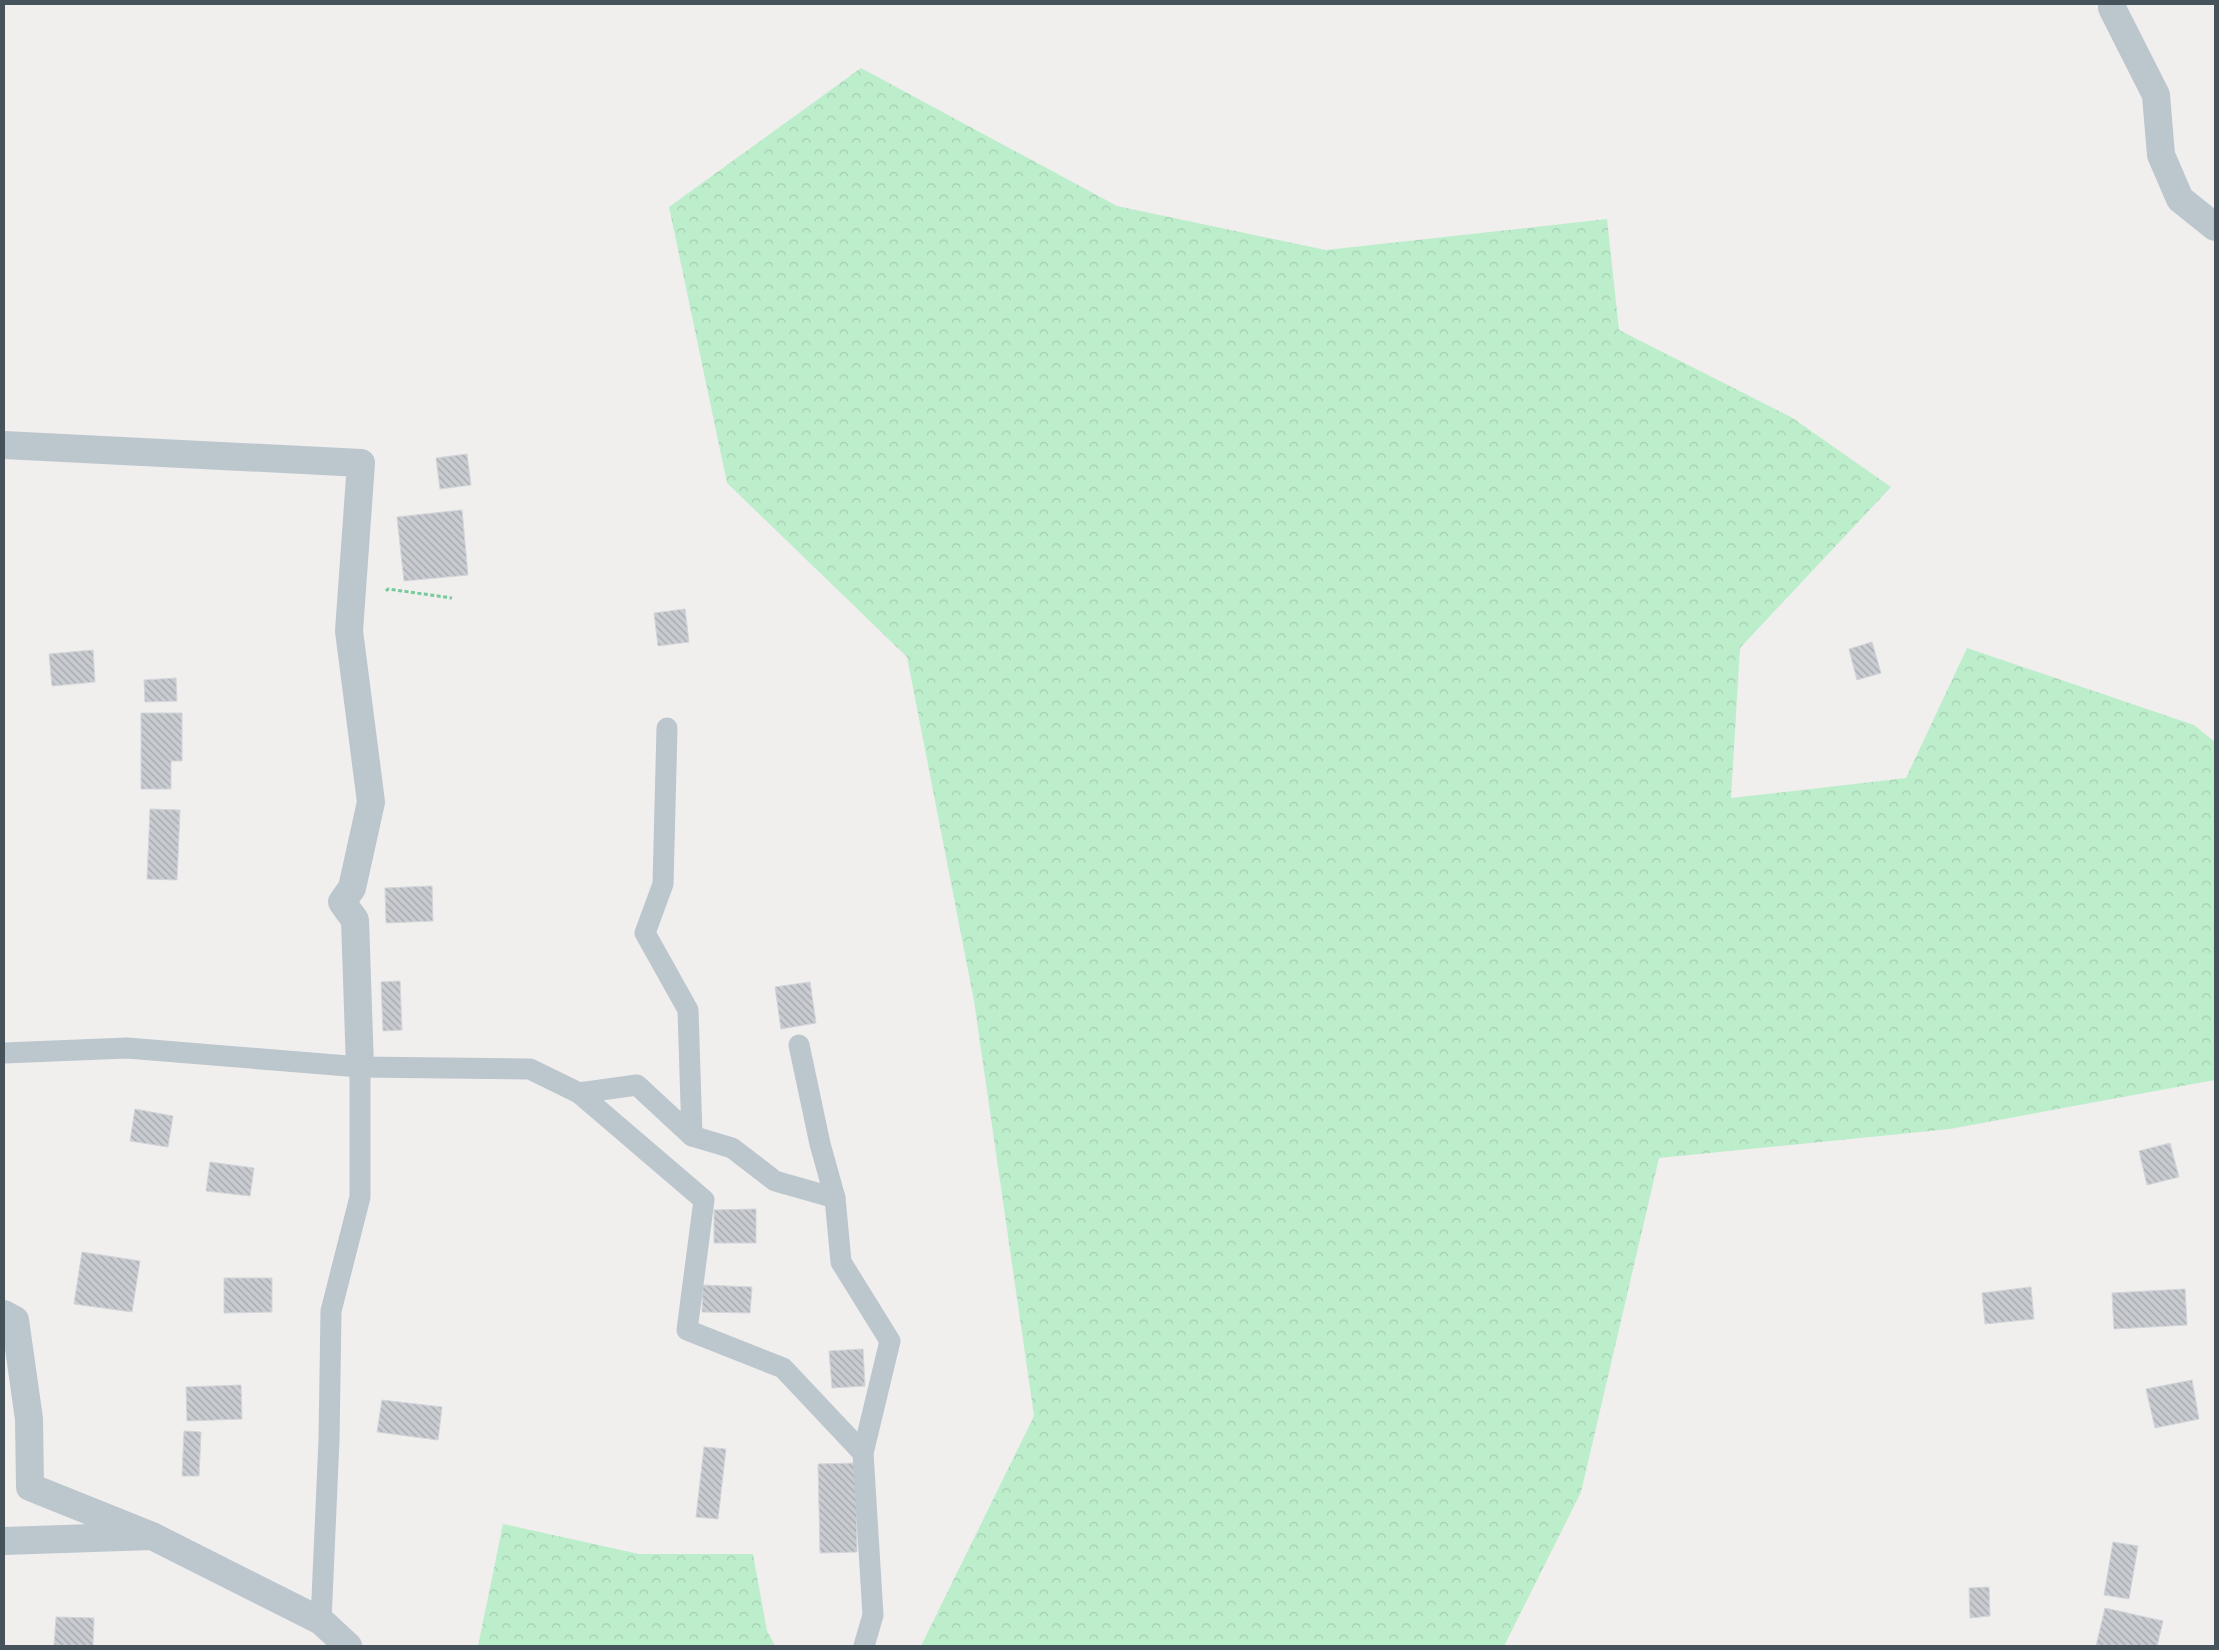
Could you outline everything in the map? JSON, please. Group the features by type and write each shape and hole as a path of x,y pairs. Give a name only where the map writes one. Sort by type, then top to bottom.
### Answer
{"street":[{"path":"2112,4 2112,8 2156,95 2161,155 2180,199 2215,227"},
{"path":"4,446 361,463 350,631 371,802 352,888 342,902 355,920 360,1067"},
{"path":"4,1314 15,1320 29,1419 30,1487 152,1536 322,1621 348,1646"},
{"path":"4,1541 152,1536"}],"lane":[{"path":"667,728 664,884 645,933 688,1010 692,1136"},
{"path":"799,1044 820,1144 835,1198 841,1262 890,1341 863,1453 873,1615 864,1646"},
{"path":"4,1052 127,1048 360,1067 530,1069 579,1092 704,1200 687,1330 783,1368 863,1453"},
{"path":"322,1621 329,1440 331,1311 360,1197 360,1067"},
{"path":"579,1092 637,1085 692,1136 732,1148 775,1181 835,1198"}],"path":[{"path":"350,631 388,589 452,598"}],"green space":[{"path":"861,68 1117,206 1326,250 1607,219 1619,330 1791,417 1891,487 1740,648 1731,798 1906,778 1967,648 2194,725 2215,742 2215,1080 1950,1129 1659,1158 1581,1492 1504,1646 921,1646 1034,1416 974,1001 907,657 727,483 669,207"},
{"path":"503,1524 639,1554 753,1554 767,1631 775,1646 478,1646"}],"building":[{"path":"467,454 471,485 440,489 436,458"},
{"path":"462,510 468,575 404,581 397,517"},
{"path":"685,609 689,642 658,646 654,613"},
{"path":"1872,642 1881,673 1857,680 1849,649"},
{"path":"93,650 95,682 52,686 49,654"},
{"path":"176,678 177,701 145,702 144,680"},
{"path":"141,713 182,713 182,761 171,761 171,789 141,789"},
{"path":"150,809 180,810 177,880 147,879"},
{"path":"432,886 433,921 386,923 385,888"},
{"path":"400,981 402,1030 383,1031 381,982"},
{"path":"810,982 816,1023 781,1029 775,987"},
{"path":"135,1109 173,1116 168,1147 130,1141"},
{"path":"2170,1143 2179,1177 2147,1185 2139,1151"},
{"path":"210,1162 254,1168 250,1196 206,1191"},
{"path":"756,1209 756,1243 714,1243 714,1210"},
{"path":"82,1252 140,1261 132,1312 74,1304"},
{"path":"224,1278 272,1278 272,1312 224,1313"},
{"path":"703,1285 752,1287 750,1313 702,1312"},
{"path":"2031,1287 2034,1319 1985,1324 1982,1293"},
{"path":"2185,1289 2187,1325 2114,1329 2112,1293"},
{"path":"863,1349 865,1386 832,1388 829,1351"},
{"path":"2192,1380 2199,1419 2155,1428 2146,1389"},
{"path":"241,1385 242,1419 187,1421 186,1387"},
{"path":"382,1400 442,1407 438,1440 377,1432"},
{"path":"184,1431 201,1432 199,1476 182,1476"},
{"path":"704,1447 726,1449 718,1519 696,1517"},
{"path":"856,1463 857,1552 820,1553 818,1464"},
{"path":"2113,1542 2138,1546 2129,1599 2104,1595"},
{"path":"1989,1587 1990,1616 1970,1618 1969,1588"},
{"path":"2105,1608 2163,1621 2157,1646 2096,1646"},
{"path":"56,1617 94,1618 93,1646 54,1646"}]}
